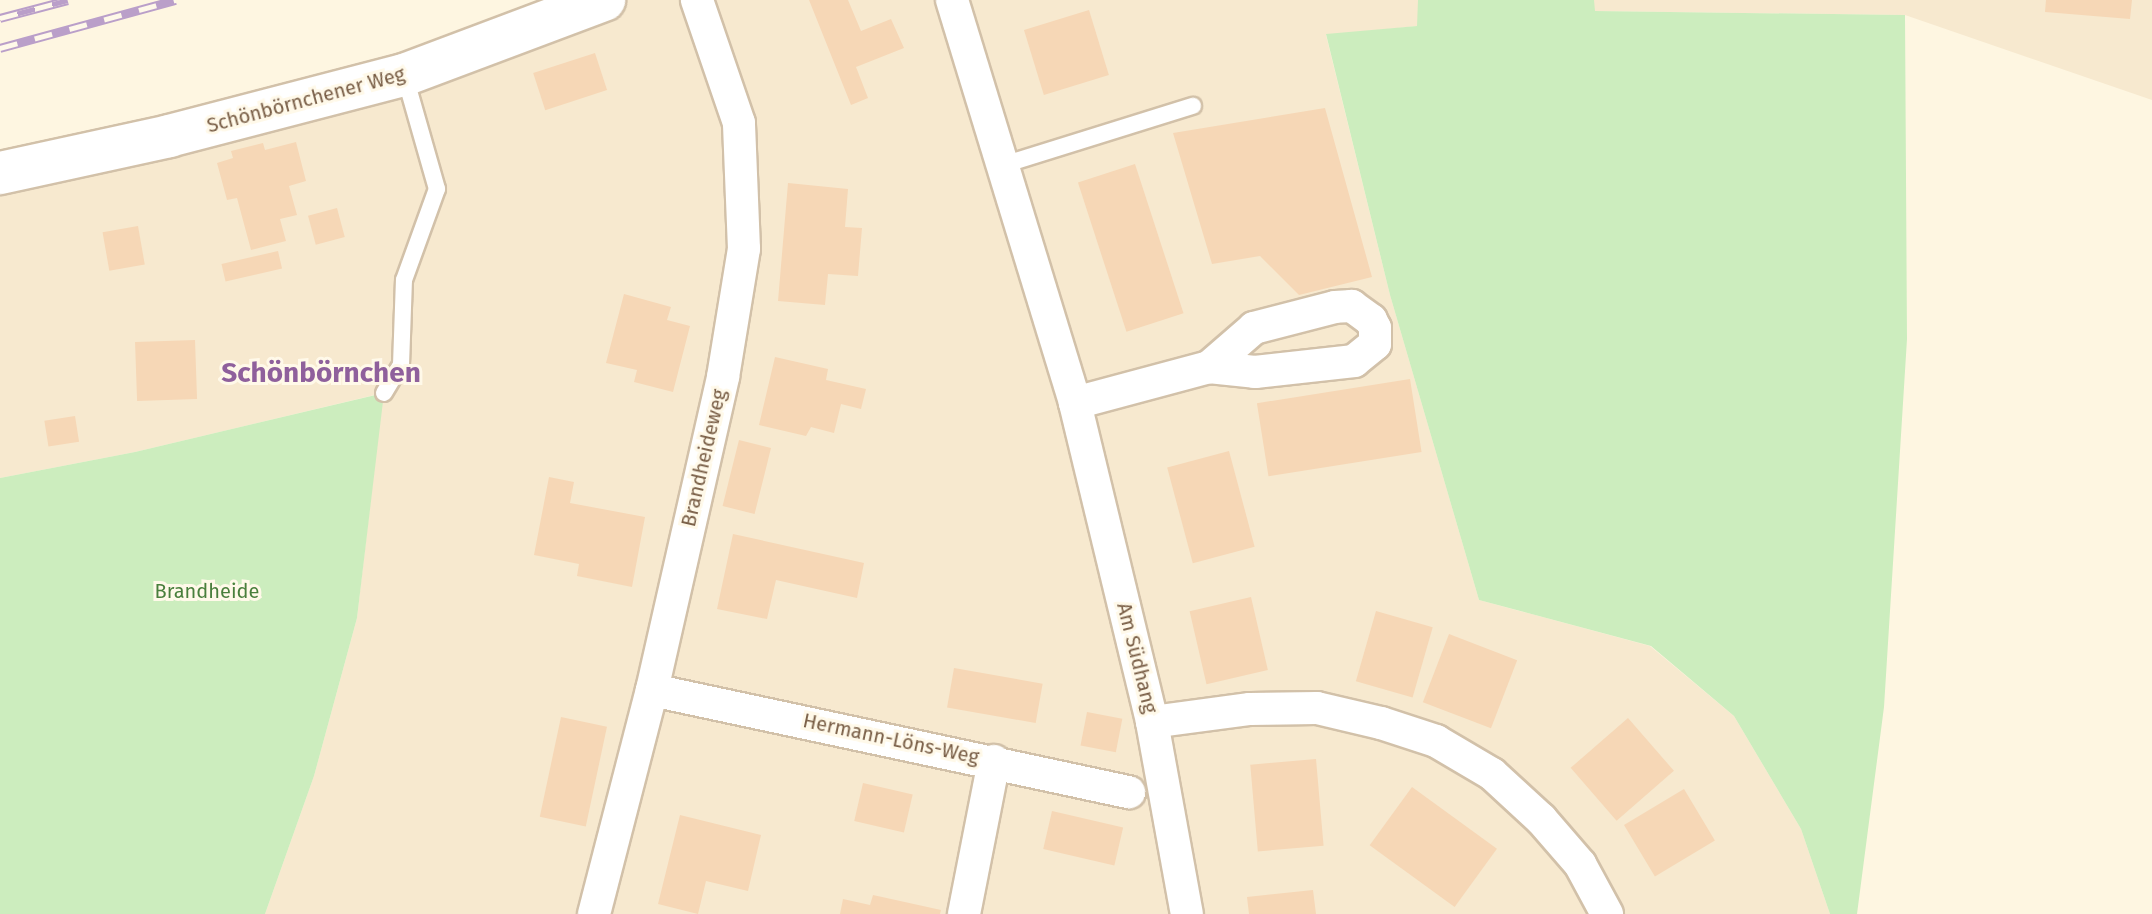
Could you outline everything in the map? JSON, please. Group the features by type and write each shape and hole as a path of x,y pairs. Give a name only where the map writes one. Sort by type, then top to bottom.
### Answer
{"street":[{"name":"Schönbörnchener Weg","path":"0,173 169,136 404,75 604,0"},
{"name":"Brandheideweg","path":"594,914 652,690 723,377 744,249 739,123 697,0"},
{"name":"Am Südhang","path":"952,0 1075,403 1152,722 1187,914"},
{"path":"1075,403 1209,367"},
{"name":"Hermann-Löns-Weg","path":"652,690 1129,792"},
{"path":"1152,722 1250,709 1317,708 1381,723 1436,741 1492,774 1541,819 1580,864 1607,914"},
{"path":"964,914 994,761"}],"lane":[{"path":"384,393 401,365 404,280 437,189 404,75"},
{"path":"1003,165 1193,106"}],"shaded area":[{"path":"590,0 1418,0 1418,26 1326,35 1390,295 1479,600 1650,646 1734,716 1801,829 1830,914 265,914 314,776 357,618 383,393 135,452 0,478 0,186"},
{"path":"1594,0 2152,0 2152,100 1905,15 1594,11"}],"green space":[{"path":"1418,0 1594,0 1595,11 1905,15 1907,339 1884,707 1857,914 1830,914 1801,829 1734,716 1651,646 1479,600 1390,295 1326,34 1417,26"},
{"name":"Brandheide","path":"384,393 357,618 314,776 265,914 0,914 0,478 135,452"}],"building":[{"path":"809,0 848,0 861,31 891,19 904,48 856,67 868,98 851,105"},
{"path":"2046,0 2132,0 2130,19 2045,12"},
{"path":"1089,10 1109,75 1044,95 1024,30"},
{"path":"595,53 607,90 545,110 533,73"},
{"path":"1325,108 1372,277 1299,295 1260,256 1212,264 1173,133"},
{"path":"296,142 306,181 289,186 297,215 280,219 286,241 251,250 237,198 227,200 217,163 233,158 231,151 263,143 265,150"},
{"path":"1135,164 1184,313 1126,332 1078,183"},
{"path":"788,183 848,189 845,227 862,228 858,276 828,274 825,305 778,301"},
{"path":"337,208 345,237 316,245 308,216"},
{"path":"138,226 145,264 109,271 103,232"},
{"path":"278,251 282,269 226,282 221,264"},
{"path":"624,294 671,307 667,320 690,326 673,392 634,382 637,370 606,363"},
{"path":"195,340 197,399 137,401 135,342"},
{"path":"775,357 828,369 826,380 866,389 861,409 841,404 834,433 811,427 806,436 759,425"},
{"path":"1410,379 1422,452 1268,476 1257,403"},
{"path":"75,416 79,442 48,447 44,421"},
{"path":"739,440 771,448 755,514 723,506"},
{"path":"1229,451 1255,547 1193,563 1167,468"},
{"path":"549,477 574,482 570,503 645,517 632,587 577,576 579,564 534,555"},
{"path":"733,534 864,563 857,598 776,580 767,619 717,609"},
{"path":"1251,597 1268,670 1206,684 1190,611"},
{"path":"1376,611 1433,627 1413,697 1356,681"},
{"path":"1449,634 1517,660 1491,728 1423,702"},
{"path":"954,668 1043,684 1036,723 947,707"},
{"path":"1087,712 1122,719 1116,752 1081,745"},
{"path":"561,717 607,727 586,827 540,817"},
{"path":"1628,718 1674,771 1617,821 1571,768"},
{"path":"1316,759 1324,846 1258,851 1250,765"},
{"path":"863,783 913,794 904,832 854,821"},
{"path":"1412,787 1497,849 1455,907 1370,845"},
{"path":"1684,789 1715,840 1655,876 1624,825"},
{"path":"1052,811 1123,827 1114,865 1043,849"},
{"path":"680,815 761,835 748,891 706,881 698,914 658,904"},
{"path":"1313,890 1316,914 1249,914 1247,897"},
{"path":"873,895 941,910 940,914 840,914 843,899 870,905"}],"railway":[{"path":"0,18 68,0"},
{"path":"0,48 176,0"}],"district":[{"name":"Schönbörnchen","path":"321,373"}]}
